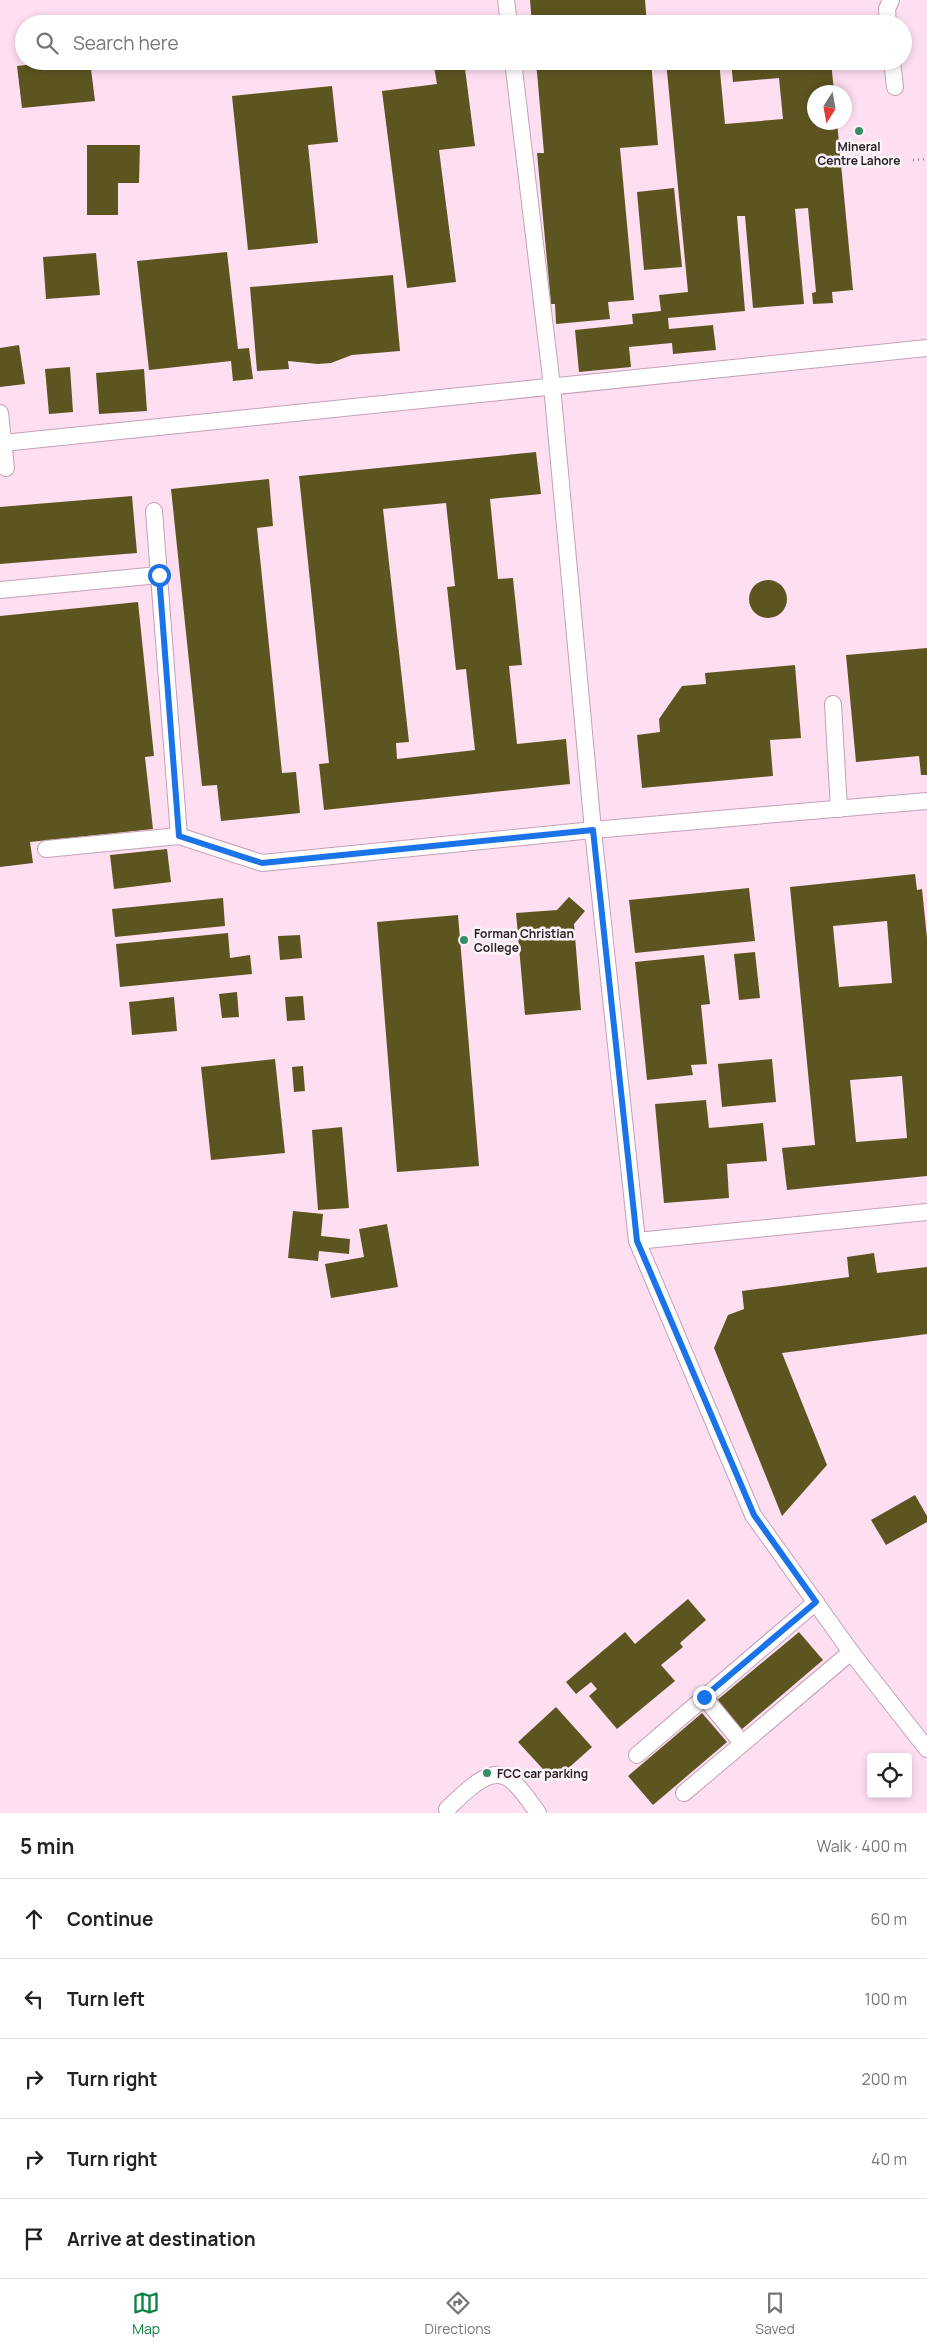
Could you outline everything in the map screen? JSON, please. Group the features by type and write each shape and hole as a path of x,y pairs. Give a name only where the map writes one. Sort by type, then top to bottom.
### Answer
{"lane":[{"path":"506,0 508,15"},
{"path":"887,15 887,10 891,0"},
{"path":"514,70 552,386 593,830 637,1241 754,1515 851,1652 927,1749"},
{"path":"893,70 895,87"},
{"path":"3,443 927,348"},
{"path":"0,413 6,468"},
{"path":"154,510 179,836"},
{"path":"0,590 159,575"},
{"path":"834,704 839,809"},
{"path":"46,849 179,836 262,863 593,830 927,801"},
{"path":"637,1241 927,1212"},
{"path":"637,1754 816,1602"},
{"path":"684,1793 851,1652"},
{"path":"704,1697 742,1744"},
{"path":"446,1812 487,1776 500,1774 513,1781 538,1813"}],"path":[{"path":"913,160 927,160"}],"building":[{"path":"530,0 645,0 646,15 531,15"},
{"path":"17,70 91,70 95,101 22,108"},
{"path":"435,70 465,70 475,146 439,150 456,282 407,288 382,91 437,84"},
{"path":"537,70 652,70 658,145 620,148 634,300 608,302 610,319 556,324 555,304 551,304 537,153 544,153"},
{"path":"667,70 720,70 725,124 783,119 779,78 733,82 732,70 832,70 833,85 807,85 807,130 838,130 853,290 832,292 833,303 813,304 812,293 816,292 808,208 795,209 804,304 753,308 745,216 737,216 745,311 668,318 669,329 713,325 716,350 673,354 672,343 629,347 631,367 579,372 575,330 633,324 632,314 661,311 659,295 688,292"},
{"path":"332,86 338,142 308,145 318,243 248,250 232,96"},
{"path":"87,145 140,145 139,183 118,183 118,215 87,215"},
{"path":"674,188 682,267 644,270 637,192"},
{"path":"227,252 238,349 249,348 253,379 233,381 231,361 149,370 137,261"},
{"path":"96,253 100,295 46,299 43,257"},
{"path":"393,275 400,351 352,355 331,363 318,364 288,361 289,369 257,371 250,287"},
{"path":"19,345 25,384 0,387 0,348"},
{"path":"70,367 73,412 49,414 45,369"},
{"path":"144,369 147,411 99,414 96,373"},
{"path":"536,452 541,494 490,499 498,579 513,578 522,665 509,666 517,744 566,739 570,784 324,810 319,764 329,763 299,476","holes":["446,503 455,586 447,587 456,670 466,669 475,750 397,759 396,743 409,742 383,509"]},
{"path":"269,479 273,526 257,528 282,773 296,772 300,813 221,821 217,785 202,786 171,489"},
{"path":"132,496 137,553 0,564 0,507"},
{"path":"768,580 782,585 787,599 782,613 768,618 754,613 749,599 754,585"},
{"path":"138,602 154,756 145,757 153,829 30,842 33,863 0,867 0,616"},
{"path":"927,648 927,775 921,775 919,756 856,762 846,655"},
{"path":"795,665 801,738 770,740 773,776 642,788 637,735 660,732 659,719 682,686 706,684 705,673"},
{"path":"167,849 171,882 114,889 110,855"},
{"path":"915,874 917,890 922,889 927,938 927,1176 787,1190 782,1148 815,1145 790,887","holes":["887,921 892,983 839,987 833,926","902,1076 907,1138 856,1142 850,1080"]},
{"path":"749,888 755,941 635,953 629,900"},
{"path":"569,897 585,911 574,924 581,1010 525,1015 516,913 557,910"},
{"path":"223,898 225,926 115,937 112,909"},
{"path":"458,915 479,1166 397,1172 377,922"},
{"path":"228,933 230,958 250,955 252,974 120,987 116,944"},
{"path":"300,935 302,958 280,960 278,936"},
{"path":"755,952 760,998 739,1000 734,954"},
{"path":"704,955 710,1004 701,1005 707,1064 691,1065 693,1075 647,1080 635,962"},
{"path":"237,992 239,1017 222,1018 219,994"},
{"path":"303,996 305,1020 287,1021 285,997"},
{"path":"174,997 177,1031 132,1035 129,1002"},
{"path":"275,1059 285,1153 211,1160 201,1067"},
{"path":"772,1059 776,1102 722,1107 718,1064"},
{"path":"303,1066 305,1091 294,1092 292,1067"},
{"path":"706,1100 709,1128 763,1123 767,1161 727,1164 729,1198 664,1203 655,1104"},
{"path":"342,1127 349,1208 318,1210 312,1130"},
{"path":"293,1211 323,1214 321,1236 350,1239 349,1254 319,1251 318,1261 288,1258"},
{"path":"387,1224 398,1287 331,1298 325,1264 364,1257 359,1229"},
{"path":"874,1253 877,1273 927,1267 927,1334 782,1353 827,1465 782,1516 714,1348 728,1315 744,1309 742,1291 849,1277 847,1257"},
{"path":"915,1495 927,1516 927,1522 886,1545 871,1520"},
{"path":"688,1599 706,1620 680,1643 683,1647 661,1665 675,1681 617,1729 589,1696 597,1689 591,1682 576,1694 566,1682 625,1632 635,1644"},
{"path":"799,1632 823,1660 741,1730 716,1701"},
{"path":"556,1707 592,1747 554,1781 518,1742"},
{"path":"702,1713 727,1742 653,1805 628,1776"}],"place":[{"name":"Mineral Centre Lahore","path":"859,131"},
{"name":"Forman Christian College","path":"464,940"},
{"name":"FCC car parking","path":"487,1773"}],"route":[{"path":"159,575 179,836 262,863 593,830 637,1241 754,1515 816,1602 704,1697"}]}
